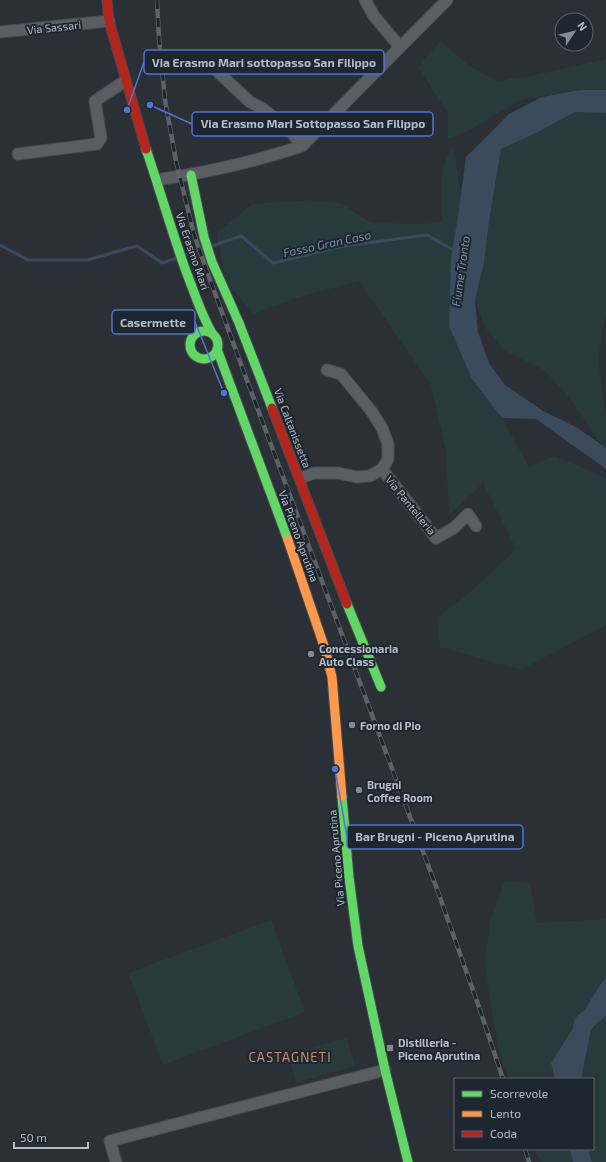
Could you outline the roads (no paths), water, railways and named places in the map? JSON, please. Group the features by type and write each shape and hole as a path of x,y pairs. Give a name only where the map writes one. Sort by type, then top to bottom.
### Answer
{"main road":[{"name":"Via Erasmo Mari","path":"107,0 109,21 140,130 162,195 175,240 188,272 202,315 212,334"},
{"name":"Via Erasmo Mari","path":"118,13 122,36 162,179 162,195"},
{"name":"Via Caltanissetta","path":"191,174 204,237 212,262 239,323 300,478 344,596 381,687"},
{"name":"Via Erasmo Mari","path":"201,331 202,315"},
{"path":"201,331 206,331 212,334 217,340 215,353 206,359 196,357 191,351 191,338 201,331"},
{"name":"Via Piceno Aprutina","path":"215,353 224,369 301,576 325,649 332,677 349,877 358,946 385,1070 408,1162"}],"street":[{"path":"364,0 374,16 400,47"},
{"path":"162,179 191,174 281,153 302,146 446,0"},
{"name":"Via Sassari","path":"0,32 109,21"},
{"path":"220,73 250,102 262,108 290,130 302,146"},
{"path":"18,154 97,144 101,138 95,101 125,81"},
{"name":"Via Pantelleria","path":"300,478 314,473 338,473 357,477 370,476 382,469 388,459 388,444 382,428 372,412 341,374 327,370"},
{"name":"Via Pantelleria","path":"382,469 436,538 454,528 468,514 476,526"},
{"path":"116,1162 110,1140 385,1070"}],"water":[{"path":"580,90 606,90 606,113 575,112 536,133 501,149 489,221 484,263 475,300 478,332 489,363 505,385 543,411 576,427 606,448 606,469 536,419 502,418 472,379 449,326 451,258 466,157 509,114 542,97"},
{"path":"606,979 606,1010 578,1048 572,1078 555,1078 551,1063 602,982"},
{"path":"570,1150 588,1150 592,1162 573,1162"}],"waterway":[{"name":"Fosso Gran Caso","path":"212,246 241,236 273,263 344,246 427,235 455,251"},
{"name":"Fosso Gran Caso","path":"0,245 28,260 87,260 137,246 162,263 177,258"},
{"name":"Fosso Gran Caso","path":"186,255 203,249"},
{"name":"Fiume Tronto","path":"572,1078 583,1023 606,1004"}],"railway":[{"path":"157,0 165,100 176,161 194,234 245,375 437,889 503,1078"},
{"path":"525,1150 529,1162"}],"place":[{"name":"Via Erasmo Mari Sottopasso San Filippo","path":"150,105"},
{"name":"Via Erasmo Mari sottopasso San Filippo","path":"127,110"},
{"name":"Casermette","path":"224,393"},
{"name":"Concessionaria Auto Class","path":"311,654"},
{"name":"Forno di Pio","path":"352,725"},
{"name":"Bar Brugni - Piceno Aprutina","path":"335,769"},
{"name":"Brugni Coffee Room","path":"359,790"},
{"name":"Distilleria - Piceno Aprutina","path":"390,1048"}],"district":[{"name":"CASTAGNETI","path":"290,1057"}]}
